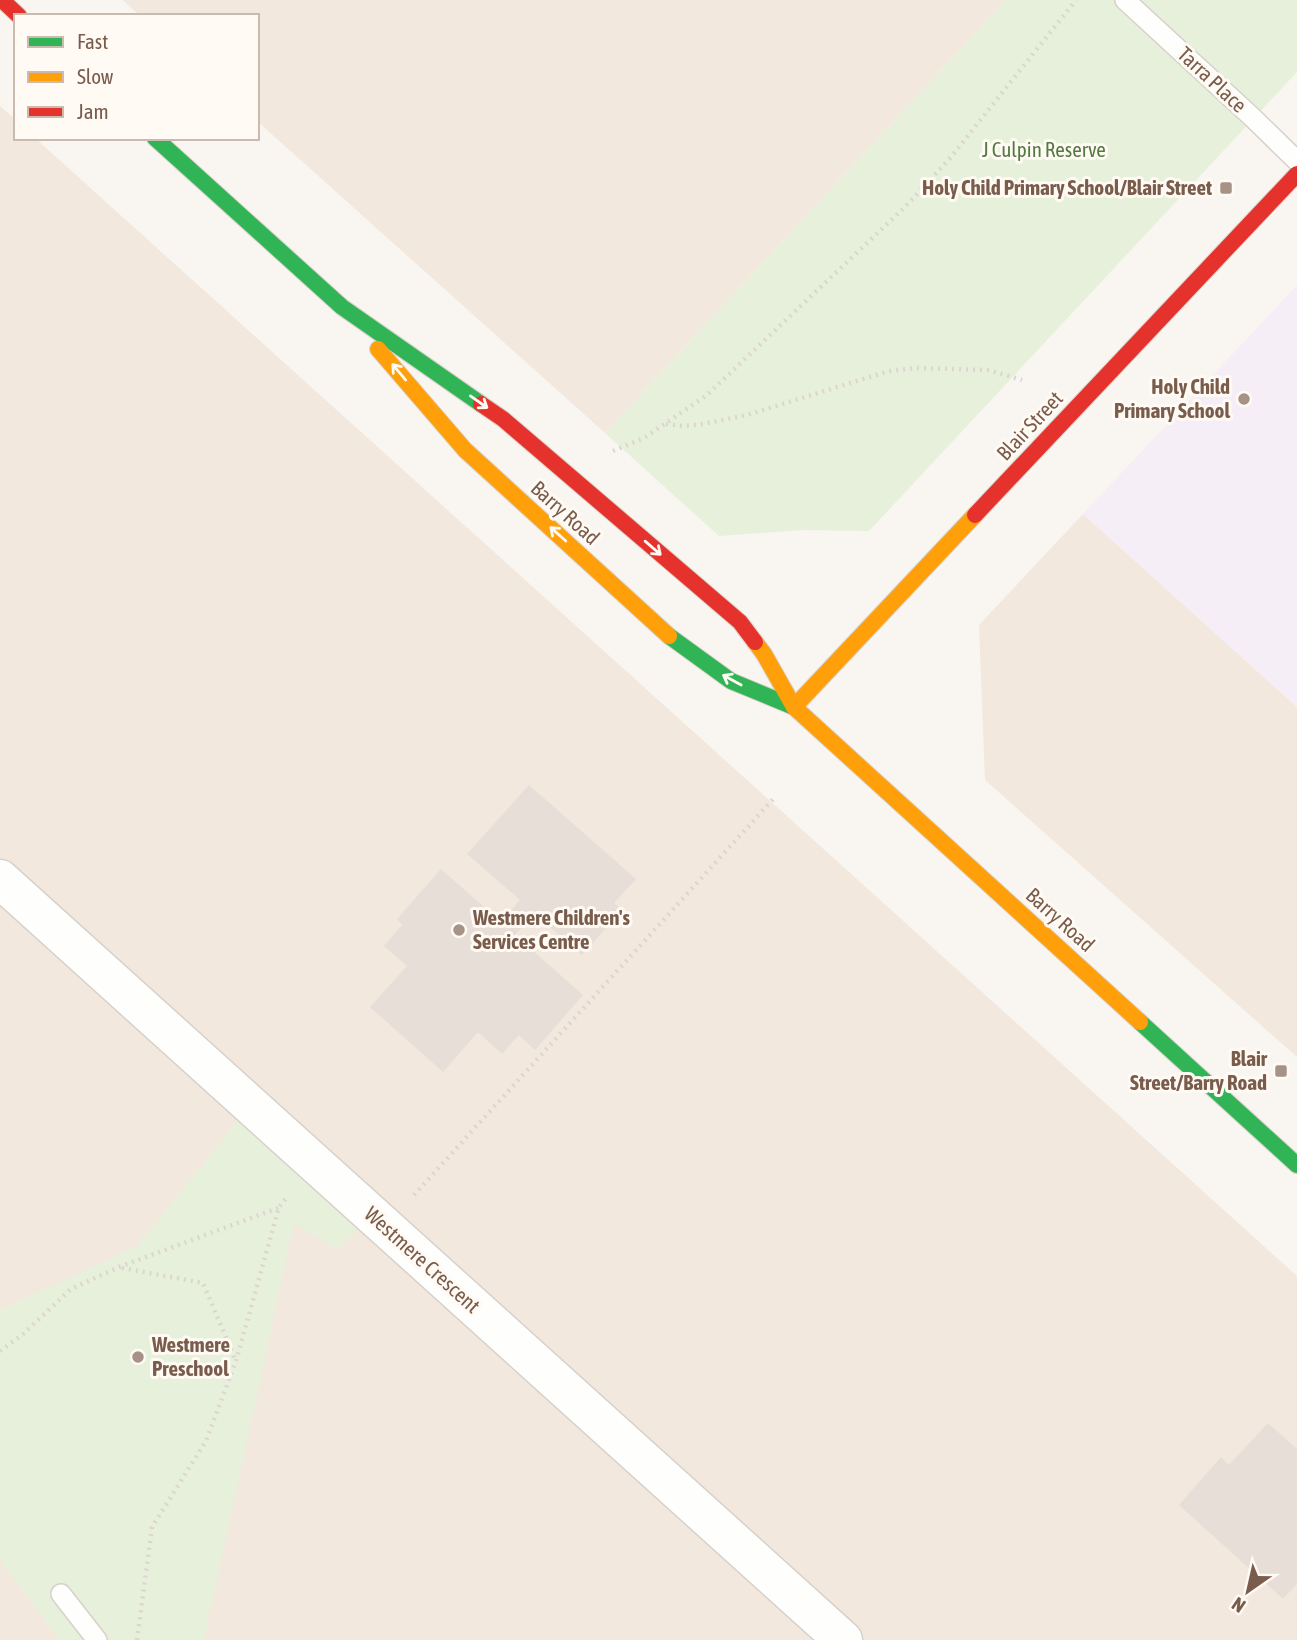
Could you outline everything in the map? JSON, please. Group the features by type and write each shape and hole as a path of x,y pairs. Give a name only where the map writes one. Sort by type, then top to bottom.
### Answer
{"main road":[{"path":"2,0 17,14"},
{"name":"Barry Road","path":"157,140 342,307 465,450 675,641 731,681 794,707"},
{"name":"Blair Street","path":"794,707 1297,174"},
{"name":"Barry Road","path":"342,307 503,419 740,622 764,654 794,707 1297,1165"}],"street":[{"name":"Westmere Crescent","path":"0,879 843,1640"}],"lane":[{"name":"Tarra Place","path":"1125,0 1297,161"},
{"path":"61,1594 97,1640"}],"path":[{"path":"613,451 644,438 666,424 725,379 912,199 943,166 1076,0"},
{"path":"666,424 703,424 747,415 889,370 988,370 1022,380"},
{"path":"385,1226 775,797"},
{"path":"137,1640 152,1527 206,1441 236,1362 279,1207 312,1161"},
{"path":"0,1351 23,1335 71,1289 119,1267 279,1207"},
{"path":"119,1267 203,1283 236,1362"}],"shaded area":[{"path":"123,0 1006,0 605,433 259,123 259,14 138,14"},
{"path":"0,106 14,118 14,140 37,140 1297,1276 1297,1640 0,1640"},
{"name":"Holy Child Primary School","path":"1297,285 1297,707 1083,514"},
{"path":"1083,514 1297,707 1297,1057 985,780 979,625"}],"green space":[{"name":"J Culpin Reserve","path":"1006,0 1297,0 1297,72 869,531 802,530 719,536 605,433"},
{"path":"244,1113 366,1220 337,1250 294,1223 204,1640 59,1640 0,1560 0,1310 137,1246"}],"building":[{"name":"Westmere Children's Services Centre","path":"529,785 636,879 614,903 622,910 582,955 535,914 515,935 583,995 535,1050 519,1035 502,1054 478,1032 443,1072 370,1007 407,966 384,946 402,925 397,919 441,869 501,922 520,900 467,854"},
{"path":"1268,1423 1297,1449 1297,1584 1283,1599 1179,1505 1221,1457 1229,1465"}],"traffic: fast":[{"path":"157,140 342,307 481,404"},
{"path":"669,636 731,681 794,707"},
{"path":"1140,1022 1297,1165"}],"traffic: slow":[{"path":"378,349 465,450 669,636"},
{"path":"794,707 975,515"},
{"path":"755,642 794,707 1140,1022"}],"traffic: jam":[{"path":"2,0 17,14"},
{"path":"975,515 1297,174"},
{"path":"481,404 503,419 740,622 755,642"}],"place":[{"name":"Holy Child Primary School/Blair Street","path":"1226,188"},
{"name":"Holy Child Primary School","path":"1244,399"},
{"name":"Westmere Children's Services Centre","path":"459,930"},
{"name":"Blair Street/Barry Road","path":"1281,1071"},
{"name":"Westmere Preschool","path":"138,1357"}]}
